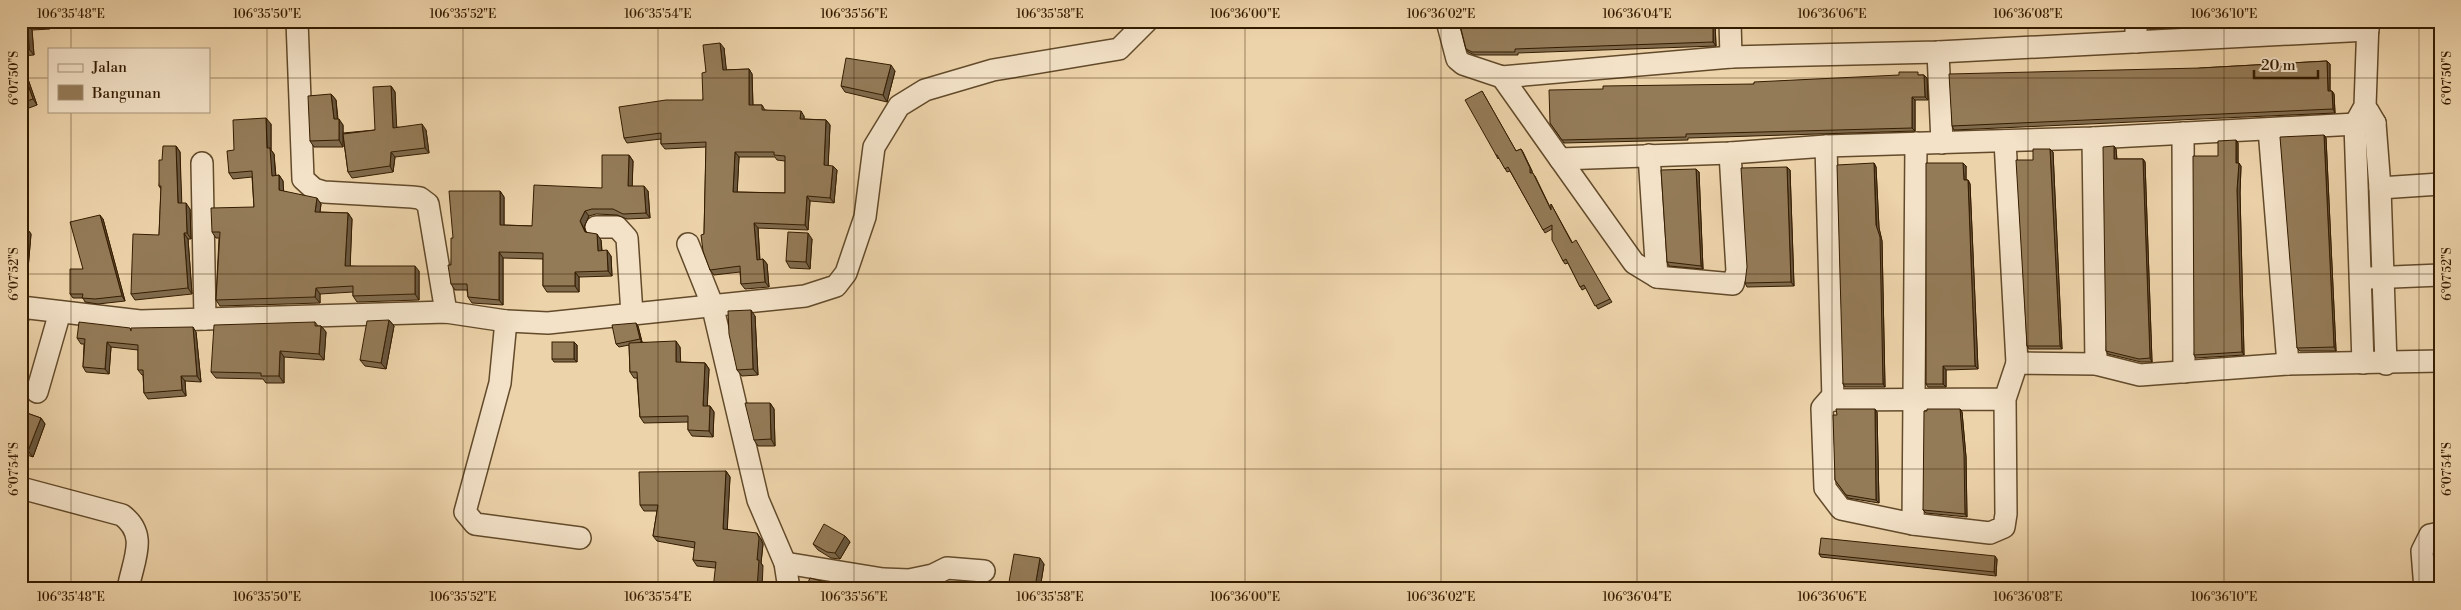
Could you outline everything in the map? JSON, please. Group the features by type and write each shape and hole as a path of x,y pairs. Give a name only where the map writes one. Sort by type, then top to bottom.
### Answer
{"street":[{"path":"297,21 303,179 314,190 324,192 412,196 425,200 428,204 436,244 446,312"},
{"path":"21,307 140,321 446,312 506,321 548,322 805,296 836,286 846,273 865,217 874,147 899,106 925,90 993,70 1119,49 1147,21"},
{"path":"1448,21 1457,59 1464,64 1502,77 1732,57 1938,52 2136,42 2368,26 2361,278 2363,363"},
{"path":"1730,21 1732,57"},
{"path":"2136,21 2136,42"},
{"path":"1938,52 1942,143"},
{"path":"1502,77 1634,263 1657,277 1733,284 1736,281 1730,152"},
{"path":"1560,159 1826,146 2093,138 2269,129 2365,118"},
{"path":"2365,118 2380,188 2386,364"},
{"path":"2269,129 2288,364"},
{"path":"2183,133 2184,372"},
{"path":"2093,138 2096,364"},
{"path":"2005,141 2018,363 2006,399 2006,514 2004,527 1990,533 1913,524 1841,509 1825,488 1822,408 1829,400 2006,399"},
{"path":"1913,524 1916,143"},
{"path":"1826,146 1833,400"},
{"path":"1649,155 1657,277"},
{"path":"202,163 205,319"},
{"path":"2380,188 2440,184"},
{"path":"596,227 618,228 627,238 632,314"},
{"path":"688,244 712,304 758,500 785,563 788,589"},
{"path":"2361,278 2440,275"},
{"path":"37,392 60,312"},
{"path":"506,321 500,383 465,512 475,524 580,538"},
{"path":"2018,363 2096,364 2140,375 2288,364 2386,364 2440,361"},
{"path":"21,488 122,515 131,522 139,540 128,589"},
{"path":"2425,589 2422,551 2430,535 2440,532"},
{"path":"785,563 883,579 909,580 933,575 947,568 984,571"}],"building":[{"path":"21,21 46,21 46,23 28,24 29,49 21,49"},
{"path":"1459,21 1713,21 1713,42 1515,49 1515,52 1472,52 1466,49"},
{"path":"2147,21 2230,21 2147,26"},
{"path":"720,43 723,70 749,69 749,105 762,105 762,110 801,111 800,119 826,120 824,165 833,166 830,198 807,196 805,225 754,223 757,260 763,259 765,282 741,284 740,266 710,270 703,251 701,235 704,234 706,142 661,144 661,133 624,138 619,107 666,100 703,100 702,73 706,72 703,45","holes":["735,152 774,152 774,155 785,156 785,193 733,192"]},
{"path":"846,58 891,65 883,95 841,86"},
{"path":"2327,61 2328,91 2332,91 2333,109 1952,126 1949,74 2200,68"},
{"path":"21,65 33,99 21,103"},
{"path":"1899,72 1918,72 1918,75 1924,75 1925,97 1912,97 1912,128 1686,134 1686,137 1562,140 1550,123 1549,90 1603,89 1603,86 1754,84 1754,82 1899,75"},
{"path":"391,86 393,128 422,124 425,148 391,152 390,166 348,172 343,134 375,130 373,87"},
{"path":"1482,91 1516,151 1521,149 1530,168 1530,173 1533,173 1551,210 1551,204 1572,243 1576,240 1610,299 1595,306 1584,285 1580,287 1566,259 1563,261 1552,240 1552,225 1543,230 1508,167 1505,169 1496,155 1465,100"},
{"path":"331,94 334,119 339,119 339,140 310,141 308,96"},
{"path":"266,118 267,148 270,148 272,176 279,175 279,190 317,198 315,212 348,213 345,266 415,266 415,294 353,296 353,286 316,288 315,297 216,300 220,232 212,232 211,208 254,207 252,171 229,173 227,151 234,150 233,120"},
{"path":"2324,135 2334,347 2297,348 2280,137"},
{"path":"2236,140 2236,163 2239,163 2237,190 2242,352 2194,355 2193,156 2218,156 2218,141"},
{"path":"163,146 176,146 178,203 186,203 187,233 184,233 188,288 131,294 133,234 159,235 161,186 159,186 159,160 162,160"},
{"path":"2114,146 2114,159 2143,159 2150,358 2139,359 2106,351 2103,147"},
{"path":"2033,149 2050,149 2060,346 2027,346 2016,160 2033,160"},
{"path":"602,155 629,155 628,186 644,186 646,213 623,214 613,209 585,211 580,221 585,232 597,234 598,251 607,250 608,271 575,272 575,286 543,286 543,253 499,252 499,300 468,297 467,284 451,284 448,265 451,265 451,238 453,238 449,191 500,191 500,225 532,226 534,185 602,188"},
{"path":"1874,163 1876,225 1880,237 1883,384 1843,384 1837,165"},
{"path":"1926,163 1963,163 1964,180 1968,180 1975,366 1943,366 1943,384 1926,384"},
{"path":"1787,167 1791,282 1745,283 1747,267 1741,168"},
{"path":"1696,169 1701,266 1667,262 1661,170"},
{"path":"100,215 122,296 95,299 82,298 83,294 70,294 70,269 83,269 70,222"},
{"path":"21,225 25,226 23,261 21,261"},
{"path":"788,232 808,233 806,262 786,261"},
{"path":"751,310 753,369 737,370 729,334 728,311"},
{"path":"389,320 381,363 360,360 367,321"},
{"path":"79,322 130,328 131,331 131,328 193,327 197,376 181,376 182,390 144,393 143,370 138,370 138,345 107,342 105,369 83,367 85,339 77,338"},
{"path":"315,322 315,326 321,326 319,354 280,351 279,376 261,376 261,373 211,372 214,325"},
{"path":"636,323 640,339 616,344 612,325"},
{"path":"676,341 676,362 705,363 703,406 710,406 709,431 688,430 688,416 640,417 637,372 630,372 629,343"},
{"path":"552,342 574,342 574,359 552,359"},
{"path":"745,403 770,403 771,439 754,440"},
{"path":"1836,409 1875,409 1876,500 1846,495 1835,480 1833,415 1837,415"},
{"path":"1927,409 1960,409 1964,454 1965,514 1923,510 1924,411 1927,411"},
{"path":"21,411 41,418 28,451 21,448"},
{"path":"726,471 723,529 757,533 759,538 757,560 759,560 757,589 713,589 716,562 693,560 695,542 653,536 658,505 640,505 639,472"},
{"path":"824,524 845,536 835,553 827,552 813,544"},
{"path":"1821,538 1995,556 1994,572 1819,554"},
{"path":"1014,554 1040,558 1035,587 1009,582"},
{"path":"810,578 852,589 805,589"},
{"path":"925,584 946,589 911,589 912,586"}]}
